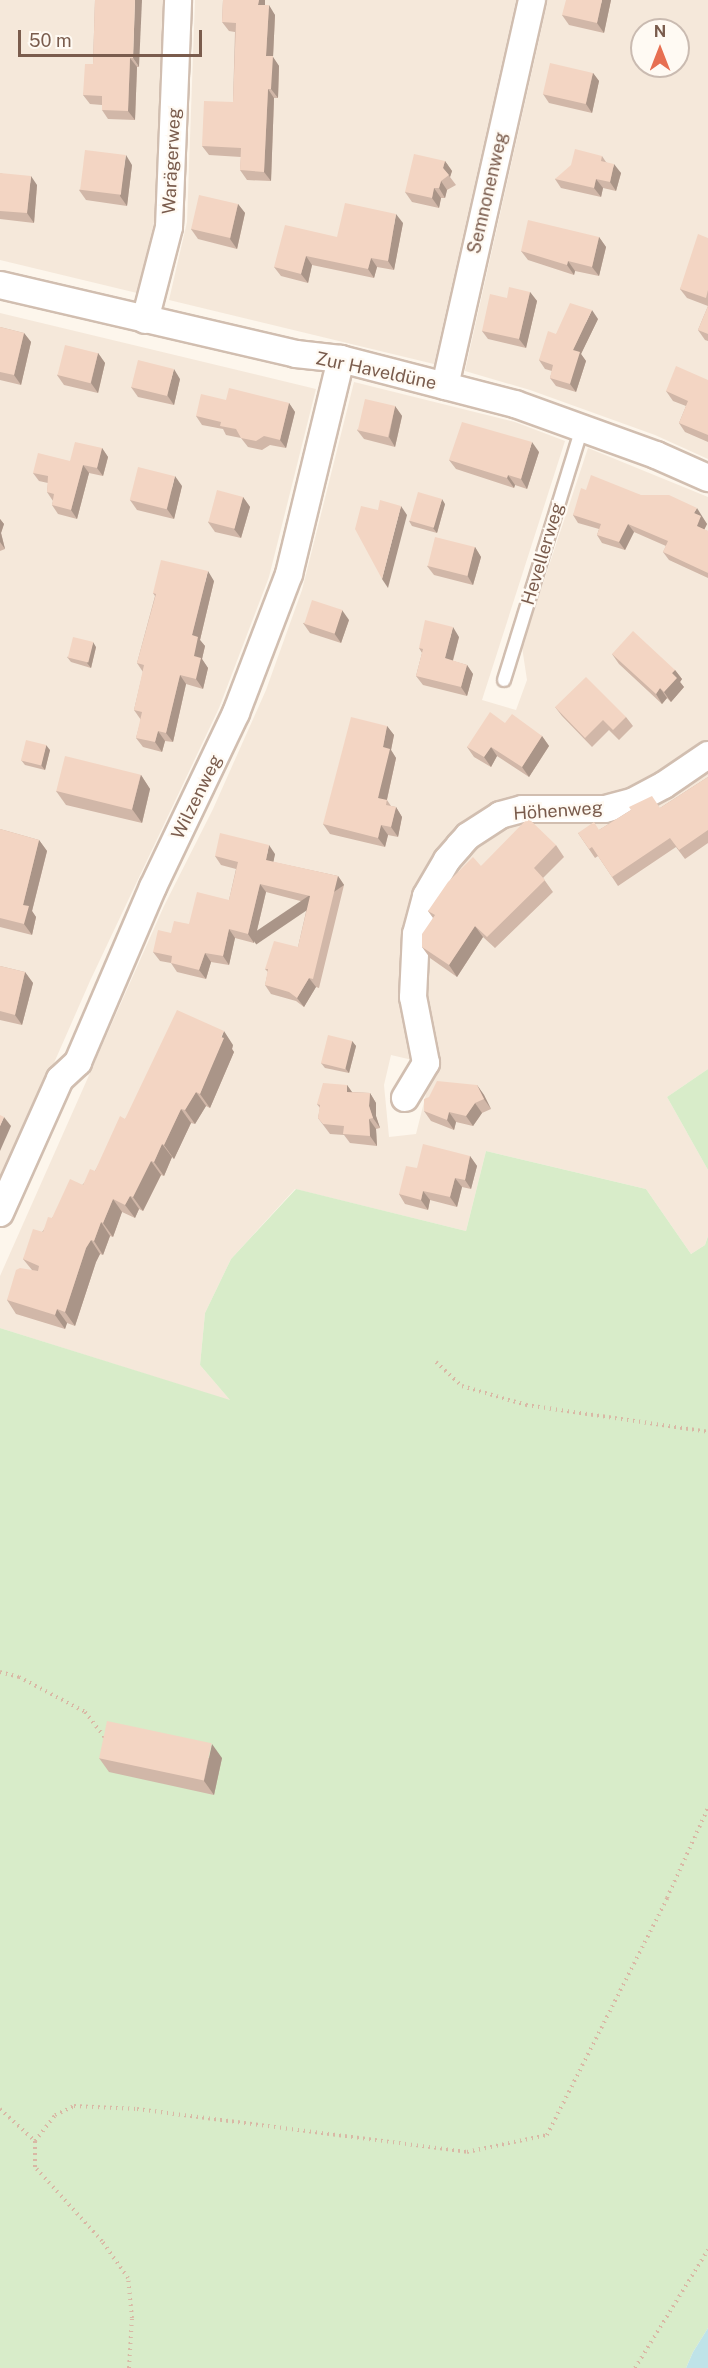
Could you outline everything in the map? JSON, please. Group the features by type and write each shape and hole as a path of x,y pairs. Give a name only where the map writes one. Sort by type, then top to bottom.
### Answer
{"street":[{"name":"Warägerweg","path":"145,320 169,227 178,0"},
{"name":"Semnonenweg","path":"445,386 532,0"},
{"name":"Zur Haveldüne","path":"0,285 296,354 341,359 515,404 708,478"},
{"name":"Wilzenweg","path":"0,1213 60,1079 78,1062 153,886 236,713 289,574 341,359"},
{"name":"Höhenweg","path":"405,1098 426,1063 413,997 416,934 426,896 447,860 468,836 500,815 522,809 605,809 624,804 664,785 708,755"}],"lane":[{"name":"Hevellerweg","path":"504,680 582,428"}],"path":[{"path":"436,1362 462,1386 526,1405 708,1432"},
{"path":"0,1672 19,1677 86,1712 109,1742"},
{"path":"129,2368 132,2318 128,2278 102,2241 35,2167 35,2141 56,2115 74,2106 137,2109 467,2152 547,2135 667,1898 708,1808"},
{"path":"0,2109 35,2141"},
{"path":"635,2368 708,2250"}],"shaded area":[{"path":"0,0 164,0 156,214 137,293 0,260"},
{"path":"195,0 516,0 434,364 169,300 187,222"},
{"path":"548,0 708,0 708,459 655,435 530,390 465,371"},
{"path":"0,313 316,389 269,577 219,708 90,981 0,1186"},
{"path":"354,382 515,422 565,441 482,700 516,710 527,680 522,647 588,448 708,497 708,746 661,778 628,795 575,804 521,801 488,814 458,837 428,883 411,933 408,990 421,1062 391,1055 384,1085 389,1137 416,1134 433,1066 424,1037 420,1005 417,968 420,934 435,888 448,893 468,853 465,850 505,821 537,815 594,817 635,809 668,792 708,763 708,1069 667,1097 708,1170 708,1236 705,1245 691,1254 646,1189 486,1151 466,1231 295,1189 231,1259 205,1313 200,1365 231,1401 0,1328 0,1276 164,906 213,809 266,690 302,590"}],"green space":[{"path":"708,1069 708,1170 667,1097"},
{"path":"486,1151 646,1189 691,1254 705,1245 708,1236 708,2328 686,2368 0,2368 0,1328 230,1400 200,1365 205,1313 231,1259 296,1189 466,1231"}],"water":[{"path":"708,2328 708,2368 686,2368 693,2352"}],"building":[{"path":"95,0 135,0 128,111 102,110 102,96 83,95 85,64 93,64"},
{"path":"223,0 259,0 258,5 269,5 266,56 273,56 271,89 268,89 264,172 240,170 241,148 202,146 204,101 233,102 236,23 222,22"},
{"path":"566,0 602,0 597,23 562,15"},
{"path":"550,63 593,73 586,104 543,94"},
{"path":"575,149 602,156 601,161 614,164 610,182 596,179 594,188 555,179 571,165"},
{"path":"85,150 126,155 121,195 80,190"},
{"path":"414,154 445,161 443,168 449,175 441,181 439,188 434,188 432,198 405,192"},
{"path":"0,173 31,176 27,213 0,211"},
{"path":"199,195 238,204 230,238 191,229"},
{"path":"345,203 396,214 388,261 371,258 368,269 306,256 301,274 274,267 285,225 337,237"},
{"path":"528,220 599,237 592,267 568,261 567,265 521,251"},
{"path":"698,234 708,238 706,298 680,289"},
{"path":"509,287 530,292 519,339 482,331 490,294 507,298"},
{"path":"570,303 592,310 573,350 580,352 570,384 550,378 553,365 539,360 548,331 556,334"},
{"path":"708,306 708,334 698,330"},
{"path":"0,327 24,333 14,375 0,372"},
{"path":"65,345 98,353 90,383 58,375"},
{"path":"138,360 174,369 167,396 131,387"},
{"path":"676,366 708,380 708,435 679,423 688,401 666,391"},
{"path":"229,388 289,403 280,440 264,436 256,441 241,438 236,429 220,426 221,422 196,416 201,394 226,400"},
{"path":"365,399 395,406 388,437 358,430"},
{"path":"462,422 532,442 521,479 508,475 507,478 449,460"},
{"path":"75,442 102,448 97,468 83,465 71,510 52,505 54,494 47,492 48,476 33,473 38,453 70,461"},
{"path":"138,467 175,476 167,509 130,500"},
{"path":"591,475 641,495 669,495 697,508 694,513 701,516 697,526 708,531 708,573 663,552 668,541 628,524 619,542 597,535 601,524 573,515 581,488 586,490"},
{"path":"217,490 243,497 235,529 208,522"},
{"path":"418,492 442,499 434,528 410,521"},
{"path":"380,500 401,506 382,579 355,529 361,506 378,510"},
{"path":"435,537 475,547 468,576 428,566"},
{"path":"161,560 208,571 192,635 198,637 194,656 201,658 196,679 180,675 166,733 158,731 155,742 136,738 142,712 134,710 144,665 137,663 156,594 153,593"},
{"path":"312,600 342,610 335,634 304,624"},
{"path":"425,620 453,627 445,658 467,665 461,687 416,676 423,649 419,648"},
{"path":"633,631 675,670 672,673 677,678 664,692 660,688 656,694 612,654"},
{"path":"73,637 93,642 88,662 68,657"},
{"path":"586,677 626,717 613,730 603,720 585,738 555,707"},
{"path":"490,712 505,723 512,714 542,736 522,767 491,747 484,757 467,747"},
{"path":"351,717 387,726 383,747 390,749 378,798 387,800 386,805 396,807 391,827 381,825 378,838 323,824"},
{"path":"26,740 46,745 41,765 21,760"},
{"path":"65,756 141,775 132,810 56,791"},
{"path":"708,777 708,830 679,850 670,838 612,877 592,847 589,849 578,833 594,822 599,830 631,810 629,807 652,796 660,808"},
{"path":"528,818 556,845 534,868 545,880 487,937 475,926 449,965 422,947 422,934 435,915 428,911 448,882 473,857 481,866"},
{"path":"0,829 39,840 23,905 29,906 24,924 0,918"},
{"path":"220,833 269,845 266,860 338,876 313,979 309,978 297,998 289,992 265,985 268,969 265,969 274,941 298,947 310,896 260,884 248,934 229,929 223,956 205,953 199,970 171,963 172,956 153,952 158,930 171,933 174,921 189,924 197,892 229,900 238,862 215,856"},
{"path":"0,966 25,972 15,1015 0,1011"},
{"path":"177,1010 224,1031 221,1037 224,1038 200,1094 196,1092 185,1110 181,1109 164,1145 162,1144 154,1162 151,1161 133,1197 130,1196 125,1205 113,1199 94,1241 91,1240 86,1248 65,1312 57,1309 55,1315 7,1300 16,1270 20,1268 38,1271 39,1266 23,1259 33,1229 43,1232 48,1217 52,1218 70,1179 83,1185 90,1169 95,1171 120,1116 125,1119"},
{"path":"328,1035 352,1041 345,1069 321,1063"},
{"path":"437,1081 477,1085 484,1099 475,1103 466,1116 449,1112 447,1120 424,1111 424,1099 429,1097"},
{"path":"323,1083 347,1085 347,1092 370,1093 369,1106 373,1118 369,1119 370,1136 343,1134 344,1126 323,1124 318,1118 320,1105 317,1104"},
{"path":"423,1144 470,1156 465,1180 455,1178 450,1197 423,1191 421,1200 399,1194 406,1166 417,1168"},
{"path":"107,1721 212,1743 204,1780 99,1758"}]}
